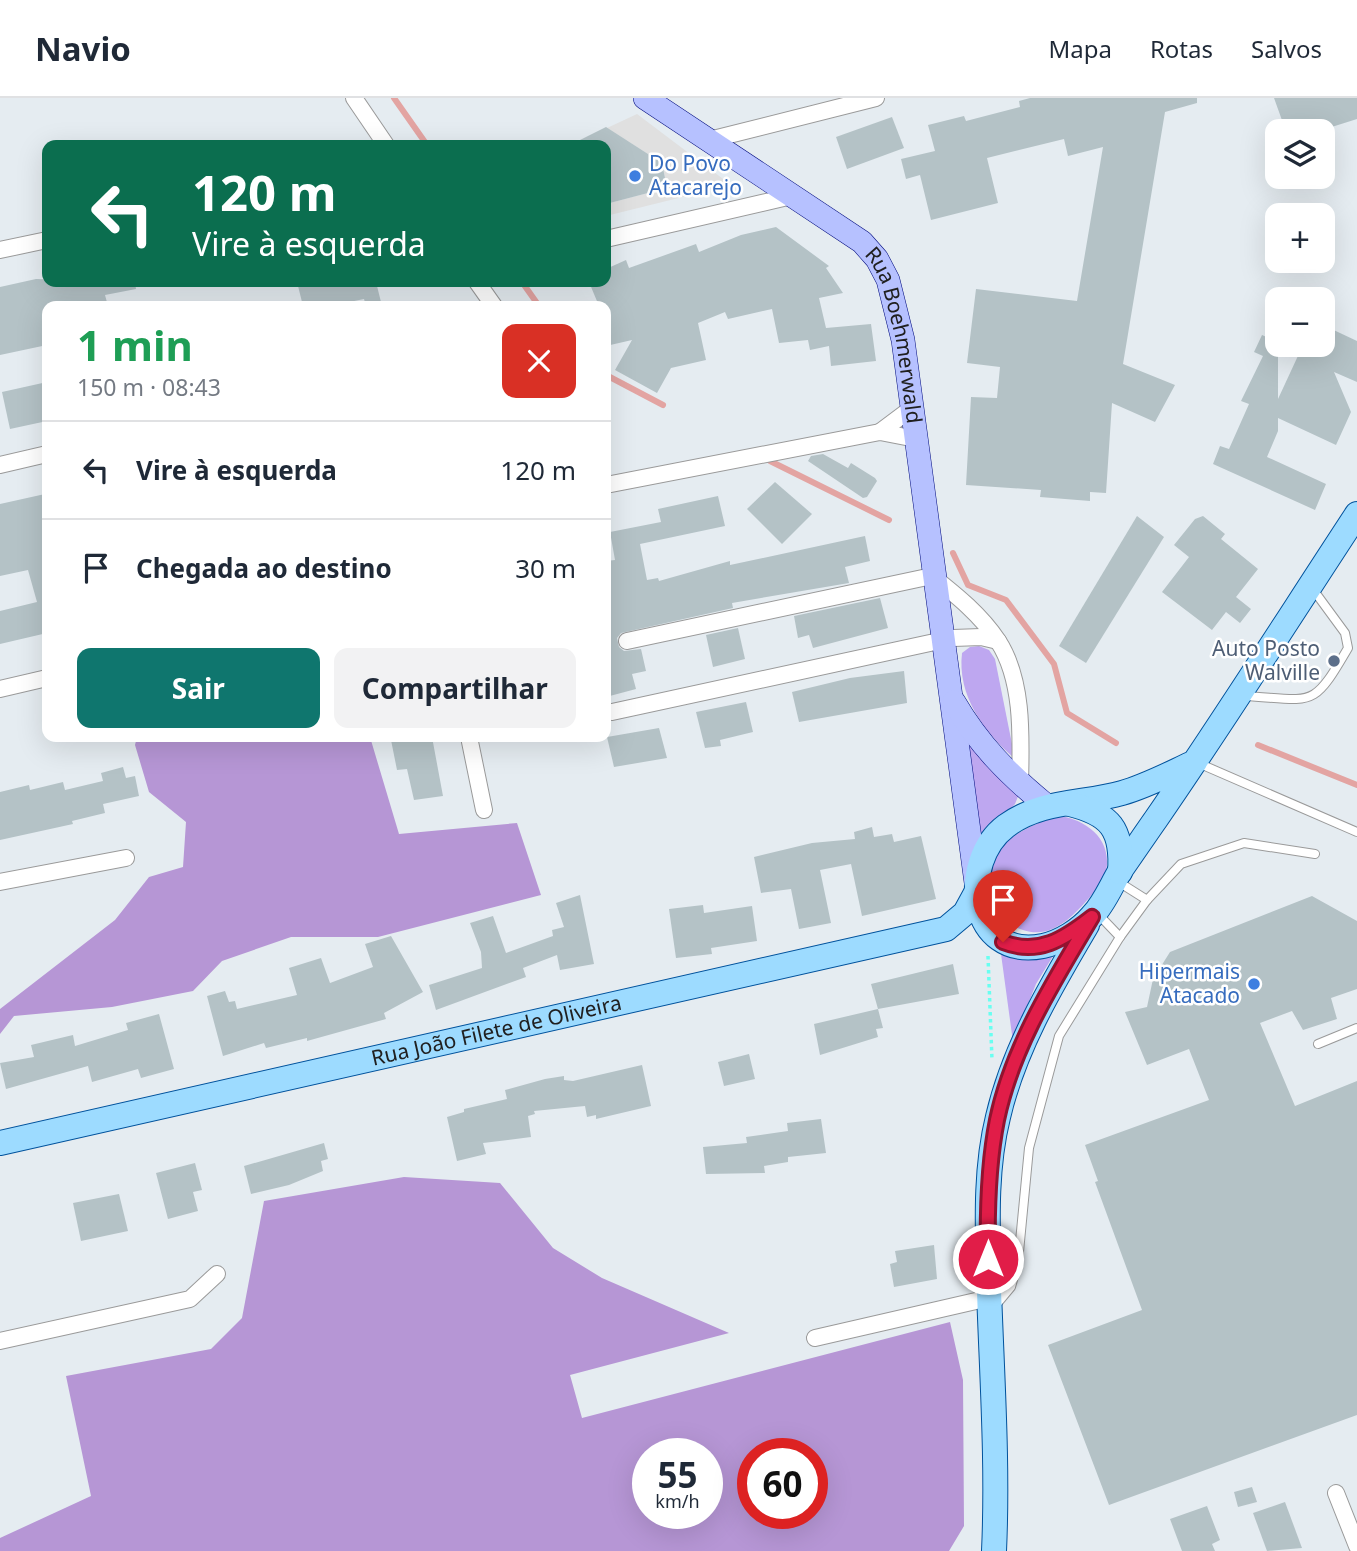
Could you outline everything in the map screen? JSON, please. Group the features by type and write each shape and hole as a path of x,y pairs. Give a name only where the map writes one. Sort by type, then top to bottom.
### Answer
{"main road":[{"name":"Rua Boehmerwald","path":"645,98 705,141 846,229 877,259 897,307 977,891"},
{"path":"994,1551 989,1187 995,1130 1005,1090 1039,1009 1094,914 1357,514"},
{"name":"Rua Boehmerwald","path":"949,693 984,748 1020,784 1056,804"},
{"path":"1094,914 1054,944 1017,948 1003,942 988,929 978,906 977,891 982,860 1004,828 1056,804 1123,793 1195,762"},
{"path":"1056,804 1091,809 1109,821 1118,836 1122,852 1118,876"},
{"name":"Rua João Filete de Oliveira","path":"0,1143 946,929 965,913 977,891"}],"street":[{"path":"354,98 383,140"},
{"path":"705,141 876,98"},
{"path":"611,238 792,196"},
{"path":"0,250 42,241"},
{"path":"880,432 912,408"},
{"path":"611,484 880,432 916,439"},
{"path":"0,465 42,455"},
{"path":"626,641 932,576 964,602 998,641 1012,676 1019,714 1020,784"},
{"path":"612,712 942,641 967,637 998,641"},
{"path":"0,689 42,679"},
{"path":"470,742 484,810"},
{"path":"0,882 126,858"},
{"path":"0,1341 190,1299 217,1274"},
{"path":"815,1338 989,1305"},
{"path":"1336,1493 1357,1546"}],"lane":[{"path":"1238,696 1305,699 1324,690 1348,648 1345,634 1310,586"},
{"path":"1195,762 1357,832"},
{"path":"989,1305 1011,1287 1018,1262 1029,1148 1059,1037 1120,937 1147,900 1181,864 1244,843 1315,854"},
{"path":"1118,876 1147,900"},
{"path":"1094,914 1120,937"},
{"path":"1318,1044 1357,1028"}],"path":[{"path":"988,929 992,1066"}],"shaded area":[{"path":"637,114 731,185 611,215 611,203 667,188 662,163 607,128"},
{"path":"979,646 989,650 995,659 1015,759 983,725 968,698 962,669 962,653 970,647"},
{"path":"962,733 1019,794 1015,804 977,846"},
{"path":"136,742 371,742 399,834 517,823 541,895 378,937 291,937 222,961 193,991 112,1007 14,1016 0,1034 0,1009 115,920 149,877 183,867 186,822 149,792"},
{"path":"1055,815 1083,824 1098,836 1106,854 1106,879 1076,912 1061,924 1043,932 1023,930 1004,921 993,908 989,882 993,859 997,851 1011,838"},
{"path":"1001,954 1034,959 1053,956 1036,984 1013,1042"},
{"path":"404,1177 500,1183 553,1248 602,1278 729,1333 570,1375 582,1418 950,1322 963,1380 964,1526 949,1551 0,1551 0,1538 91,1496 66,1376 211,1349 242,1318 264,1201"}],"building":[{"path":"1030,98 1197,98 1197,103 1165,112 1123,364 1175,385 1155,422 1112,403 1106,493 1090,492 1090,501 1040,497 1041,490 966,485 971,397 997,398 1000,367 967,363 976,289 1077,301 1103,147 1068,156 1064,139 987,158 998,203 931,220 920,175 906,179 901,159 935,151 928,125 964,116 966,121 1020,107 1019,101"},
{"path":"1274,98 1357,98 1357,119 1335,126 1335,119 1282,119"},
{"path":"892,117 904,148 847,169 836,137"},
{"name":"Do Povo Atacarejo","path":"606,127 662,163 667,188 611,203 611,140 580,140"},
{"path":"776,227 829,266 826,268 843,293 819,298 826,328 871,324 876,361 831,366 829,346 810,350 808,340 779,343 772,309 728,319 725,312 698,323 706,360 671,368 657,393 615,370 632,340 611,345 611,301 597,301 591,287 611,287 611,267 626,260 629,268 696,244 699,252 741,235"},
{"path":"36,279 42,279 42,287 136,289 105,295 107,301 42,301 42,346 0,355 0,287"},
{"path":"298,287 377,287 381,301 364,299 302,301"},
{"path":"1335,331 1357,341 1357,382 1334,372 1351,412 1336,445 1278,418 1278,431 1267,457 1326,484 1315,510 1213,464 1220,446 1229,449 1249,404 1241,401 1263,356 1254,352 1262,335 1265,336 1265,357 1278,357 1278,399 1297,357 1335,357"},
{"path":"42,383 42,422 10,429 2,392"},
{"path":"823,454 848,468 851,463 875,478 877,481 867,497 863,498 808,461 811,456"},
{"path":"775,482 812,514 782,544 747,509"},
{"path":"42,495 42,634 0,644 0,611 37,602 28,570 0,576 0,504"},
{"path":"718,496 725,526 640,544 647,580 658,578 659,581 730,561 730,565 865,536 870,561 845,567 849,583 732,603 733,608 621,633 617,638 619,647 624,651 641,649 646,671 632,674 636,689 611,696 611,560 615,560 611,532 661,522 658,509"},
{"path":"1137,516 1164,537 1086,663 1059,646"},
{"path":"1203,516 1225,534 1221,539 1258,569 1236,597 1251,609 1240,623 1226,612 1212,630 1162,592 1189,557 1174,545 1195,519"},
{"path":"880,598 888,628 813,648 809,635 798,638 794,616"},
{"path":"738,628 745,659 713,667 706,635"},
{"path":"904,671 907,703 799,722 792,692 850,678"},
{"path":"746,702 753,732 720,740 721,746 705,748 696,712"},
{"path":"659,728 667,758 614,767 608,742 611,742 611,736"},
{"path":"391,742 433,742 443,796 414,800 407,769 397,770"},
{"path":"123,767 126,778 135,776 139,796 103,804 105,813 72,821 73,824 0,840 0,792 29,785 30,790 63,782 65,790 103,781 101,773"},
{"path":"872,827 874,837 892,834 894,842 921,836 936,899 862,916 851,864 820,870 831,923 799,929 791,889 761,893 754,857 812,843 855,839 854,832"},
{"path":"580,895 594,964 560,970 557,955 523,968 526,977 436,1010 429,985 482,968 481,952 470,923 493,916 506,953 553,936 552,930 564,927 556,903"},
{"path":"1312,896 1357,921 1357,989 1331,998 1337,1019 1303,1030 1292,1011 1260,1023 1295,1106 1357,1081 1357,1415 1109,1505 1048,1345 1142,1310 1095,1182 1098,1181 1085,1145 1209,1100 1189,1049 1147,1065 1125,1012 1147,1007 1153,979 1170,952"},
{"path":"703,905 704,913 752,906 757,941 711,948 712,954 676,958 669,909"},
{"path":"391,936 423,992 384,1013 386,1019 307,1041 307,1038 266,1048 264,1043 223,1056 207,996 225,991 229,1002 235,1001 237,1009 297,995 289,968 321,958 330,983 373,967 365,944"},
{"path":"953,964 959,994 878,1009 871,984"},
{"path":"878,1009 883,1028 876,1029 878,1037 820,1055 814,1024"},
{"path":"159,1014 174,1069 141,1078 138,1069 92,1082 88,1066 6,1089 0,1063 34,1057 31,1045 73,1035 75,1046 128,1030 126,1023"},
{"path":"749,1054 755,1079 724,1086 718,1062"},
{"path":"642,1065 651,1106 596,1119 596,1115 587,1117 585,1106 534,1111 535,1114 528,1116 531,1137 483,1143 486,1154 457,1161 447,1117 464,1112 464,1109 507,1099 505,1090 545,1079 564,1076 564,1080 573,1081"},
{"path":"821,1119 826,1153 788,1157 788,1162 764,1166 765,1173 706,1174 703,1147 747,1143 746,1137 788,1131 787,1123"},
{"path":"324,1143 328,1159 321,1161 323,1171 289,1185 251,1194 244,1166"},
{"path":"195,1163 202,1190 193,1192 198,1211 168,1219 156,1173"},
{"path":"119,1194 128,1231 81,1241 73,1203"},
{"path":"934,1245 937,1279 894,1287 890,1264 897,1262 895,1251"},
{"path":"1252,1487 1257,1502 1238,1507 1234,1492"},
{"path":"1285,1502 1302,1548 1267,1551 1253,1513"},
{"path":"1207,1506 1220,1540 1212,1544 1215,1551 1182,1551 1170,1519"}],"waterway":[{"path":"394,98 423,140"},
{"path":"526,287 535,301"},
{"path":"611,378 663,405"},
{"path":"770,461 889,520"},
{"path":"953,553 968,585 1006,600 1054,664 1067,713 1116,743"},
{"path":"1258,745 1357,785"}],"place":[{"name":"Do Povo Atacarejo","path":"635,176"},
{"name":"Auto Posto Walville","path":"1334,661"},
{"name":"Hipermais Atacado","path":"1254,984"}],"route":[{"path":"988,1259 992,1149 1005,1090 1039,1009 1092,917 1054,944 1017,948 1003,942"}]}
